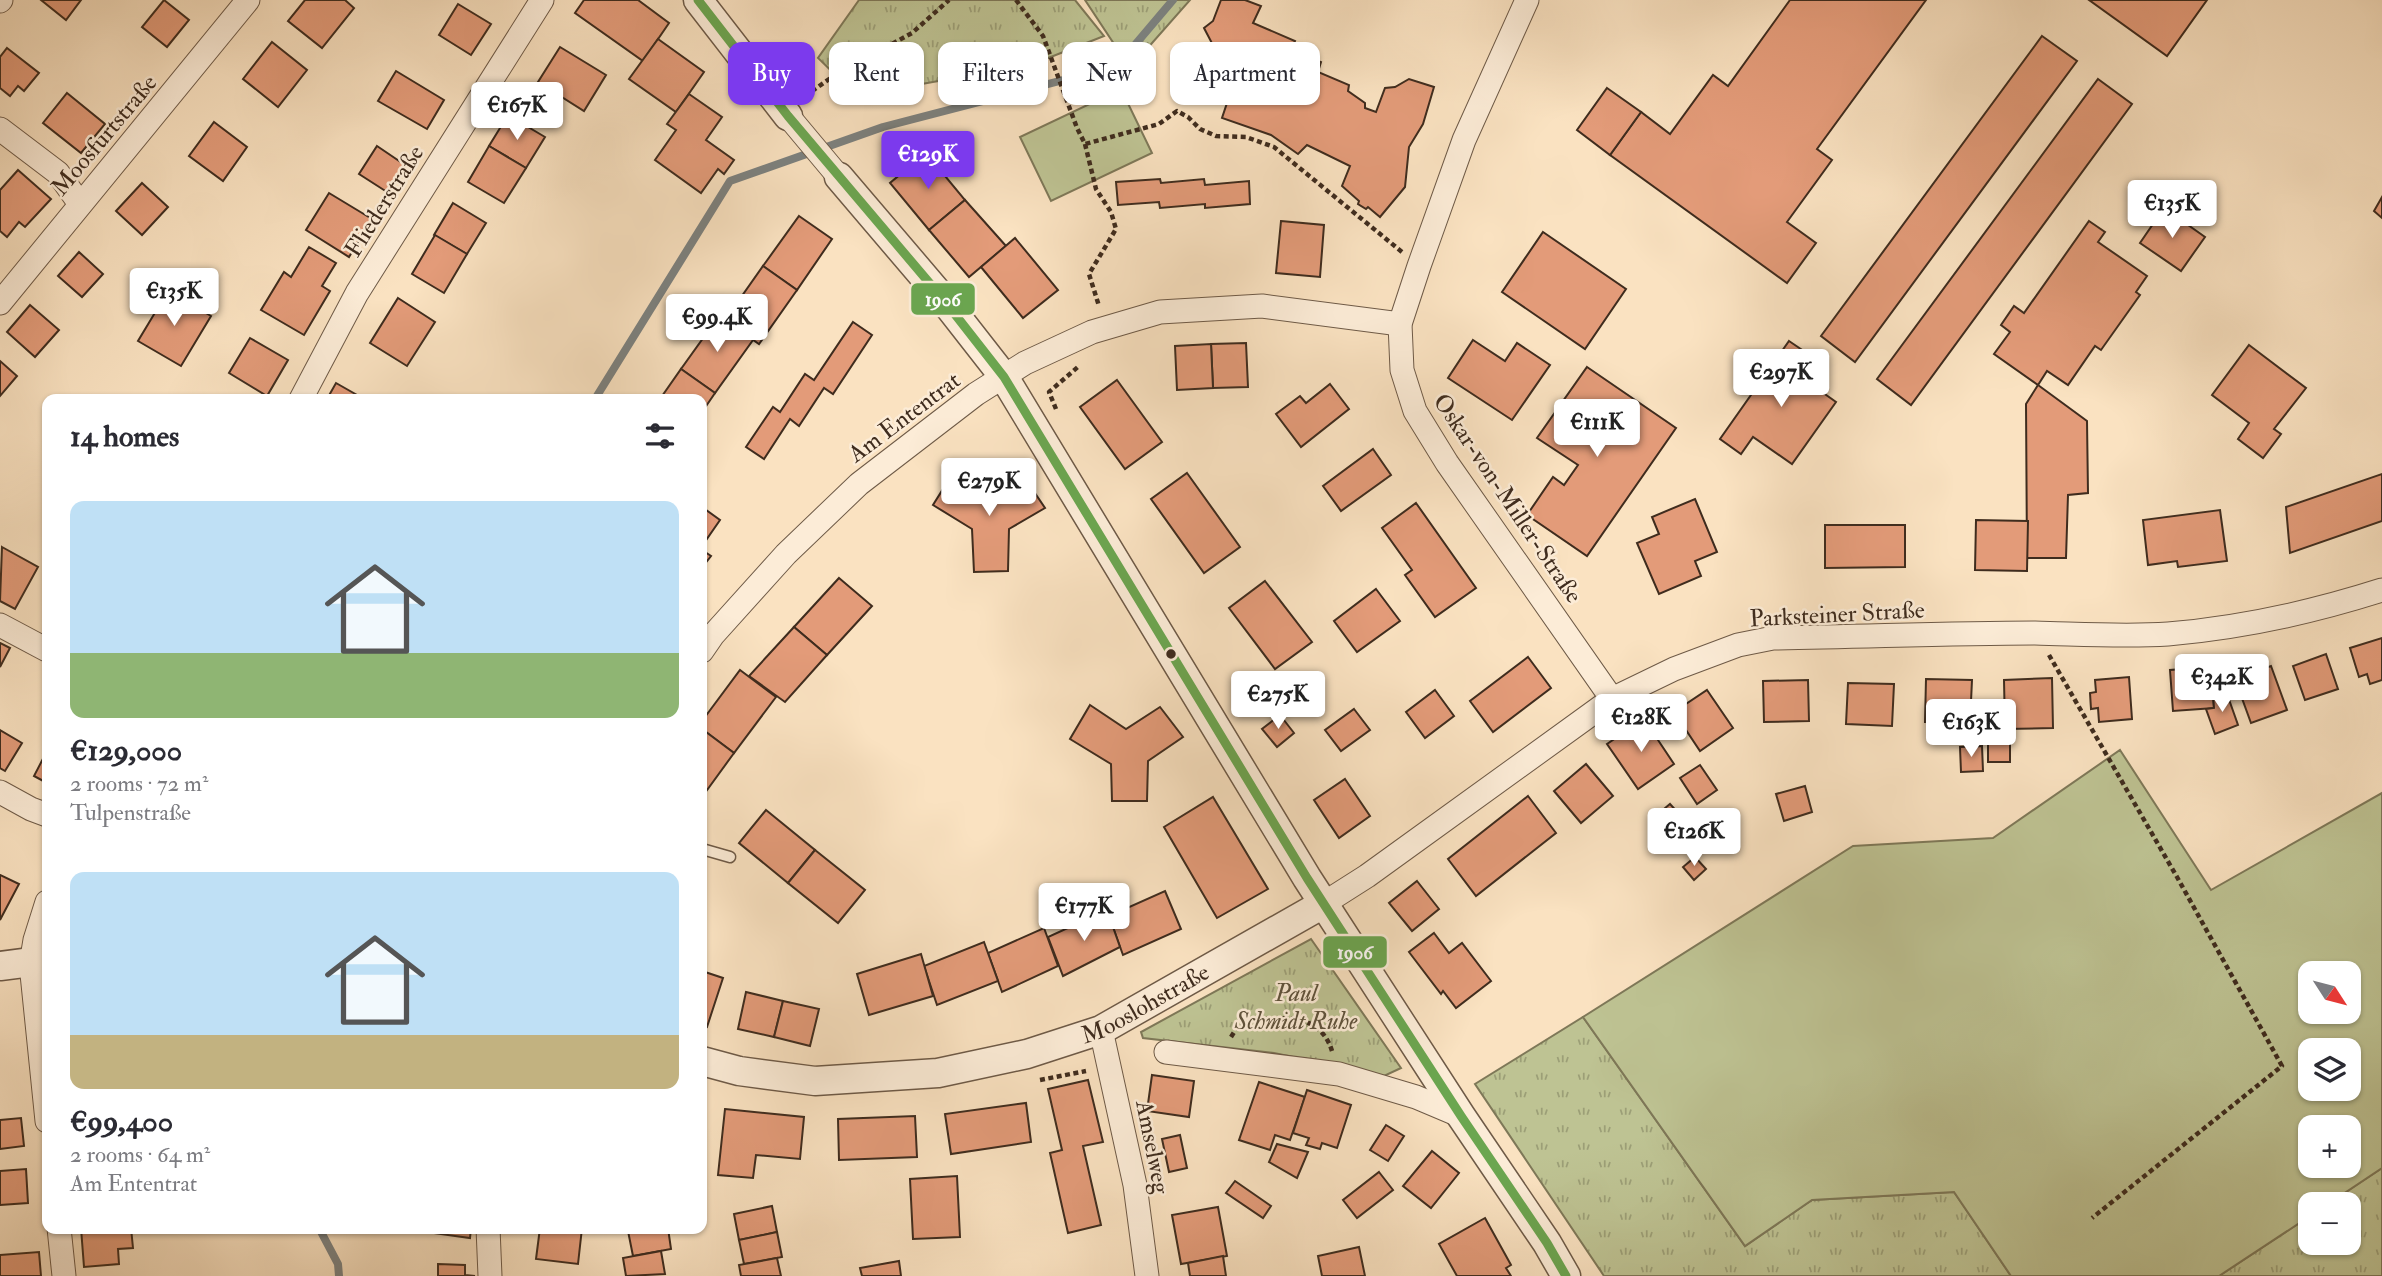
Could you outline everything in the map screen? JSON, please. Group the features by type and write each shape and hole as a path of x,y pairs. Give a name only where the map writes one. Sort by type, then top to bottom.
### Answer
{"street":[{"name":"Moosfurtstraße","path":"0,303 248,0"},
{"name":"Fliederstraße","path":"305,394 357,293 542,0"},
{"path":"698,0 785,113 943,299 1004,377 1323,904 1547,1243 1566,1276"},
{"name":"Oskar-von-Miller-Straße","path":"1527,0 1464,140 1419,266 1400,324 1402,370 1415,411 1447,463 1612,699"},
{"path":"0,129 58,173 80,204"},
{"name":"Am Ententrat","path":"707,644 786,554 859,484 976,394 1037,358 1092,332 1160,312 1262,306 1400,324"},
{"name":"Parksteiner Straße","path":"1323,904 1367,876 1612,699 1674,669 1738,645 1773,638 2036,633 2094,636 2168,634 2238,625 2338,604 2382,590"},
{"path":"0,625 42,647"},
{"path":"0,792 42,813"},
{"name":"Mooslohstraße","path":"707,1061 739,1071 815,1080 937,1073 1027,1054 1101,1030 1323,904"},
{"path":"42,918 35,940 39,962 42,1022"},
{"path":"0,966 39,962"},
{"name":"Amselweg","path":"1101,1030 1135,1185 1147,1276"},
{"path":"1166,1052 1339,1074 1416,1097 1461,1116"},
{"path":"60,1234 64,1276"},
{"path":"488,1234 490,1276"}],"lane":[{"path":"707,850 730,857"}],"path":[{"path":"785,113 835,75 912,33 949,0"},
{"path":"1016,0 1043,36 1085,144 1096,190 1111,212 1116,229 1089,275 1105,329"},
{"path":"1085,144 1159,124 1177,111 1200,129 1216,136 1246,137 1274,147 1419,266"},
{"path":"1059,416 1049,392 1084,362"},
{"path":"2060,653 2048,653 2282,1066 2092,1218"},
{"path":"1225,1058 1231,1037 1240,1023 1269,1017 1292,1017 1316,1028 1328,1040 1339,1074"}],"green space":[{"path":"859,0 1075,0 1104,36 1089,42 1062,42 1062,53 1048,58 1048,42 938,42 938,81 924,84 924,42 829,42"},
{"path":"1085,0 1190,0 1153,42 1113,42"},
{"path":"829,42 829,69 818,58"},
{"path":"1087,105 1129,105 1152,153 1051,201 1020,137"},
{"path":"2120,750 2211,890 2382,793 2382,1168 2346,1192 2298,1192 2298,1224 2219,1276 2011,1276 1954,1192 1812,1200 1745,1246 1583,1017 1853,846 1993,838"},
{"name":"Paul Schmidt Ruhe","path":"1311,939 1401,1068 1384,1076 1274,1053 1143,1038 1141,1032"},
{"path":"1583,1017 1745,1246 1812,1200 1954,1192 2011,1276 1604,1276 1475,1084"},
{"path":"2382,1168 2382,1276 2219,1276 2298,1224 2298,1255 2361,1255 2361,1192 2346,1192"}],"building":[{"path":"41,0 81,0 66,20"},
{"path":"164,0 189,20 167,47 142,27"},
{"path":"305,0 345,0 354,8 322,48 288,21"},
{"path":"584,0 638,0 669,23 643,61 575,13"},
{"path":"1221,0 1245,0 1261,6 1253,23 1295,41 1211,42 1204,28 1213,21"},
{"path":"1790,0 1926,0 1817,149 1832,160 1787,222 1816,243 1787,283 1610,155 1641,112 1670,134 1713,75 1728,86"},
{"path":"2089,0 2207,0 2167,56"},
{"path":"458,4 491,24 471,55 439,35"},
{"path":"2042,36 2077,61 1855,362 1821,336"},
{"path":"658,39 704,72 676,112 629,79"},
{"path":"272,42 307,70 278,107 243,79"},
{"path":"560,47 606,75 584,111 538,82"},
{"path":"7,48 39,73 24,91 18,86 10,96 0,88 0,57"},
{"path":"396,71 444,100 427,129 378,101"},
{"path":"1320,73 1349,85 1348,91 1365,103 1365,108 1376,112 1385,88 1395,87 1409,79 1434,87 1423,124 1409,147 1405,187 1380,217 1368,207 1366,209 1358,204 1359,201 1342,186 1350,166 1307,145 1298,154 1271,135 1222,118 1226,105 1320,105"},
{"path":"2098,79 2132,104 1911,405 1877,379"},
{"path":"1607,88 1641,112 1610,155 1577,130"},
{"path":"67,93 105,124 81,153 43,123"},
{"path":"689,94 722,117 706,140 734,160 724,174 718,169 701,193 655,160 676,130 667,124"},
{"path":"508,115 545,137 526,168 489,146"},
{"path":"214,122 247,147 223,181 189,156"},
{"path":"377,146 405,165 387,192 359,174"},
{"path":"489,146 526,168 504,203 468,182"},
{"path":"926,153 965,200 929,230 890,183"},
{"path":"18,170 51,199 25,227 19,222 7,237 0,231 0,190"},
{"path":"1160,179 1161,183 1204,179 1205,185 1249,181 1250,204 1205,208 1205,204 1160,208 1159,202 1118,205 1116,182"},
{"path":"142,183 168,207 142,235 116,211"},
{"path":"329,193 372,219 349,257 306,230"},
{"path":"2382,197 2382,218 2374,211"},
{"path":"965,200 1006,246 969,277 929,230"},
{"path":"453,203 486,223 467,254 434,235"},
{"path":"2164,208 2205,237 2181,271 2140,243"},
{"path":"799,216 832,239 797,290 763,266"},
{"path":"1281,221 1324,225 1320,277 1276,273"},
{"path":"2089,221 2105,232 2098,242 2147,276 2136,292 2140,295 2101,350 2095,346 2068,385 2047,371 2038,385 1994,354 2010,332 2001,325 2014,306 2024,313"},
{"path":"1543,232 1626,289 1585,349 1502,292"},
{"path":"435,235 467,254 444,293 412,274"},
{"path":"1015,238 1058,290 1023,318 981,267"},
{"path":"309,247 336,263 322,286 330,291 304,335 261,310 284,272 291,277"},
{"path":"79,252 103,274 82,297 58,276"},
{"path":"763,266 797,290 759,344 725,320"},
{"path":"168,291 211,316 181,366 138,341"},
{"path":"398,298 435,322 407,366 370,343"},
{"path":"30,305 59,330 35,357 7,332"},
{"path":"719,316 753,340 715,393 681,369"},
{"path":"853,322 872,335 833,394 824,388 799,426 790,419 764,459 746,447 773,407 780,412 805,374 814,380"},
{"path":"250,338 288,360 268,394 264,394 229,373"},
{"path":"1473,340 1505,361 1517,343 1550,365 1512,420 1448,378"},
{"path":"1789,341 1811,356 1798,375 1836,402 1792,464 1753,437 1741,454 1720,439"},
{"path":"1246,343 1248,387 1213,388 1211,344"},
{"path":"1211,344 1213,388 1177,390 1175,346"},
{"path":"2249,345 2306,388 2274,429 2281,434 2263,458 2238,439 2249,423 2212,395"},
{"path":"0,361 17,376 0,396"},
{"path":"1587,367 1676,428 1587,556 1527,515 1553,477 1564,485 1578,465 1537,438"},
{"path":"681,369 715,393 707,405 707,394 664,394"},
{"path":"1117,380 1162,442 1125,469 1080,407"},
{"path":"336,383 355,394 330,394"},
{"path":"1330,384 1349,409 1301,447 1276,414 1300,396 1306,403"},
{"path":"2038,385 2087,421 2088,493 2068,495 2066,558 2027,558 2026,404"},
{"path":"1373,449 1391,475 1341,511 1323,486"},
{"path":"953,473 992,501 1022,474 1045,508 1009,529 1008,571 974,572 972,529 933,505"},
{"path":"1187,473 1240,547 1204,573 1151,499"},
{"path":"2382,474 2382,521 2290,553 2286,507"},
{"path":"1695,499 1717,552 1695,561 1701,576 1659,594 1637,543 1659,534 1652,517"},
{"path":"1416,503 1476,588 1435,617 1405,575 1412,570 1382,528"},
{"path":"2220,510 2227,561 2178,567 2177,561 2148,565 2143,520"},
{"path":"707,511 720,520 707,539"},
{"path":"1976,520 2028,521 2027,571 1975,570"},
{"path":"1825,525 1905,525 1905,567 1825,568"},
{"path":"2,547 38,567 15,609 0,601"},
{"path":"839,578 872,606 827,655 794,627"},
{"path":"1265,581 1312,642 1275,669 1229,608"},
{"path":"1376,589 1400,621 1357,652 1334,621"},
{"path":"794,627 827,655 785,702 749,676"},
{"path":"2382,638 2382,680 2370,684 2367,674 2359,677 2350,648"},
{"path":"0,643 10,648 0,667"},
{"path":"2326,654 2338,689 2305,700 2293,666"},
{"path":"1528,657 1551,688 1493,732 1470,701"},
{"path":"2271,666 2287,710 2251,723 2235,679"},
{"path":"2211,667 2214,708 2173,711 2170,670"},
{"path":"740,670 776,697 734,753 707,733 707,714"},
{"path":"2129,677 2132,719 2099,722 2098,708 2091,709 2090,693 2096,692 2095,680"},
{"path":"2052,678 2053,728 2005,729 2004,680"},
{"path":"1926,679 1972,680 1970,723 1925,722"},
{"path":"1808,680 1809,721 1764,722 1763,681"},
{"path":"1848,683 1894,684 1892,726 1846,724"},
{"path":"1435,690 1454,716 1425,738 1406,712"},
{"path":"1707,690 1733,728 1700,751 1674,712"},
{"path":"2226,691 2238,725 2215,734 2206,709 2214,708 2213,695"},
{"path":"1090,705 1126,729 1160,707 1183,737 1148,761 1147,801 1112,801 1111,764 1070,739"},
{"path":"1354,709 1370,730 1341,751 1325,730"},
{"path":"1280,715 1294,733 1277,747 1262,729"},
{"path":"1644,719 1674,764 1638,789 1607,744"},
{"path":"0,730 22,743 5,771 0,768"},
{"path":"707,733 734,753 707,790"},
{"path":"2010,737 2010,762 1988,762 1988,738"},
{"path":"1982,746 1983,771 1961,772 1960,747"},
{"path":"42,761 42,780 34,776"},
{"path":"1586,764 1613,796 1581,823 1554,791"},
{"path":"1700,765 1717,790 1697,804 1680,778"},
{"path":"1345,779 1370,816 1339,838 1314,800"},
{"path":"1805,786 1812,812 1784,821 1776,794"},
{"path":"1528,796 1556,833 1476,896 1448,859"},
{"path":"1213,797 1268,889 1217,918 1164,827"},
{"path":"1670,804 1689,825 1677,836 1658,814"},
{"path":"766,810 815,850 788,883 739,843"},
{"path":"815,850 865,890 838,923 788,883"},
{"path":"1695,857 1706,869 1694,880 1683,867"},
{"path":"0,875 19,884 0,920"},
{"path":"1417,881 1439,909 1412,931 1389,903"},
{"path":"1165,891 1181,929 1123,955 1109,916"},
{"path":"1107,910 1120,947 1063,976 1048,937"},
{"path":"1044,928 1058,966 1002,992 988,953"},
{"path":"1434,933 1449,953 1462,943 1491,981 1456,1008 1443,991 1441,994 1409,952"},
{"path":"984,942 998,981 937,1005 924,966"},
{"path":"921,954 933,996 869,1015 857,974"},
{"path":"707,973 723,978 707,1027"},
{"path":"746,992 783,1001 774,1037 738,1029"},
{"path":"783,1001 819,1009 810,1046 774,1037"},
{"path":"1152,1075 1194,1081 1189,1117 1147,1111"},
{"path":"1088,1080 1103,1142 1083,1146 1101,1225 1068,1233 1050,1153 1062,1150 1048,1089"},
{"path":"1259,1082 1305,1097 1290,1140 1275,1135 1270,1150 1239,1140"},
{"path":"1307,1090 1351,1105 1337,1148 1322,1143 1320,1149 1306,1145 1309,1138 1293,1133"},
{"path":"1026,1103 1031,1142 951,1154 945,1114"},
{"path":"725,1109 804,1117 800,1159 756,1155 753,1178 718,1175"},
{"path":"915,1116 917,1157 839,1160 838,1119"},
{"path":"21,1118 24,1146 0,1149 0,1120"},
{"path":"1386,1125 1404,1136 1388,1161 1370,1150"},
{"path":"1180,1135 1187,1168 1169,1172 1162,1139"},
{"path":"1277,1144 1308,1152 1297,1178 1269,1162"},
{"path":"1432,1151 1459,1173 1431,1208 1403,1186"},
{"path":"26,1169 28,1203 0,1205 0,1171"},
{"path":"1379,1172 1393,1190 1357,1218 1343,1200"},
{"path":"957,1176 960,1237 913,1239 910,1179"},
{"path":"1235,1181 1271,1206 1263,1218 1226,1193"},
{"path":"772,1206 777,1232 739,1240 734,1214"},
{"path":"1218,1207 1227,1256 1181,1264 1172,1215"},
{"path":"1485,1218 1511,1265 1506,1268 1511,1276 1457,1276 1439,1244"},
{"path":"777,1232 782,1257 744,1264 739,1240"},
{"path":"81,1234 132,1234 133,1248 118,1249 119,1264 84,1267"},
{"path":"440,1234 470,1234 470,1238"},
{"path":"539,1234 581,1234 578,1264 536,1259"},
{"path":"629,1234 669,1234 671,1249 633,1256"},
{"path":"1359,1247 1365,1276 1322,1276 1318,1256"},
{"path":"661,1251 665,1274 626,1276 623,1258"},
{"path":"39,1252 41,1276 0,1276 0,1255"},
{"path":"1223,1256 1226,1276 1190,1276 1188,1263"},
{"path":"777,1258 781,1276 741,1276 739,1265"},
{"path":"899,1261 901,1276 862,1276 860,1268"},
{"path":"438,1264 465,1265 465,1275 475,1276 438,1276"}],"waterway":[{"path":"598,394 730,181 883,127 1117,66 1173,0"},
{"path":"322,1234 338,1264 339,1276"}],"transit line":[{"name":"1906","path":"698,0 788,116 943,299 1004,377 1307,878 1566,1276"}]}
